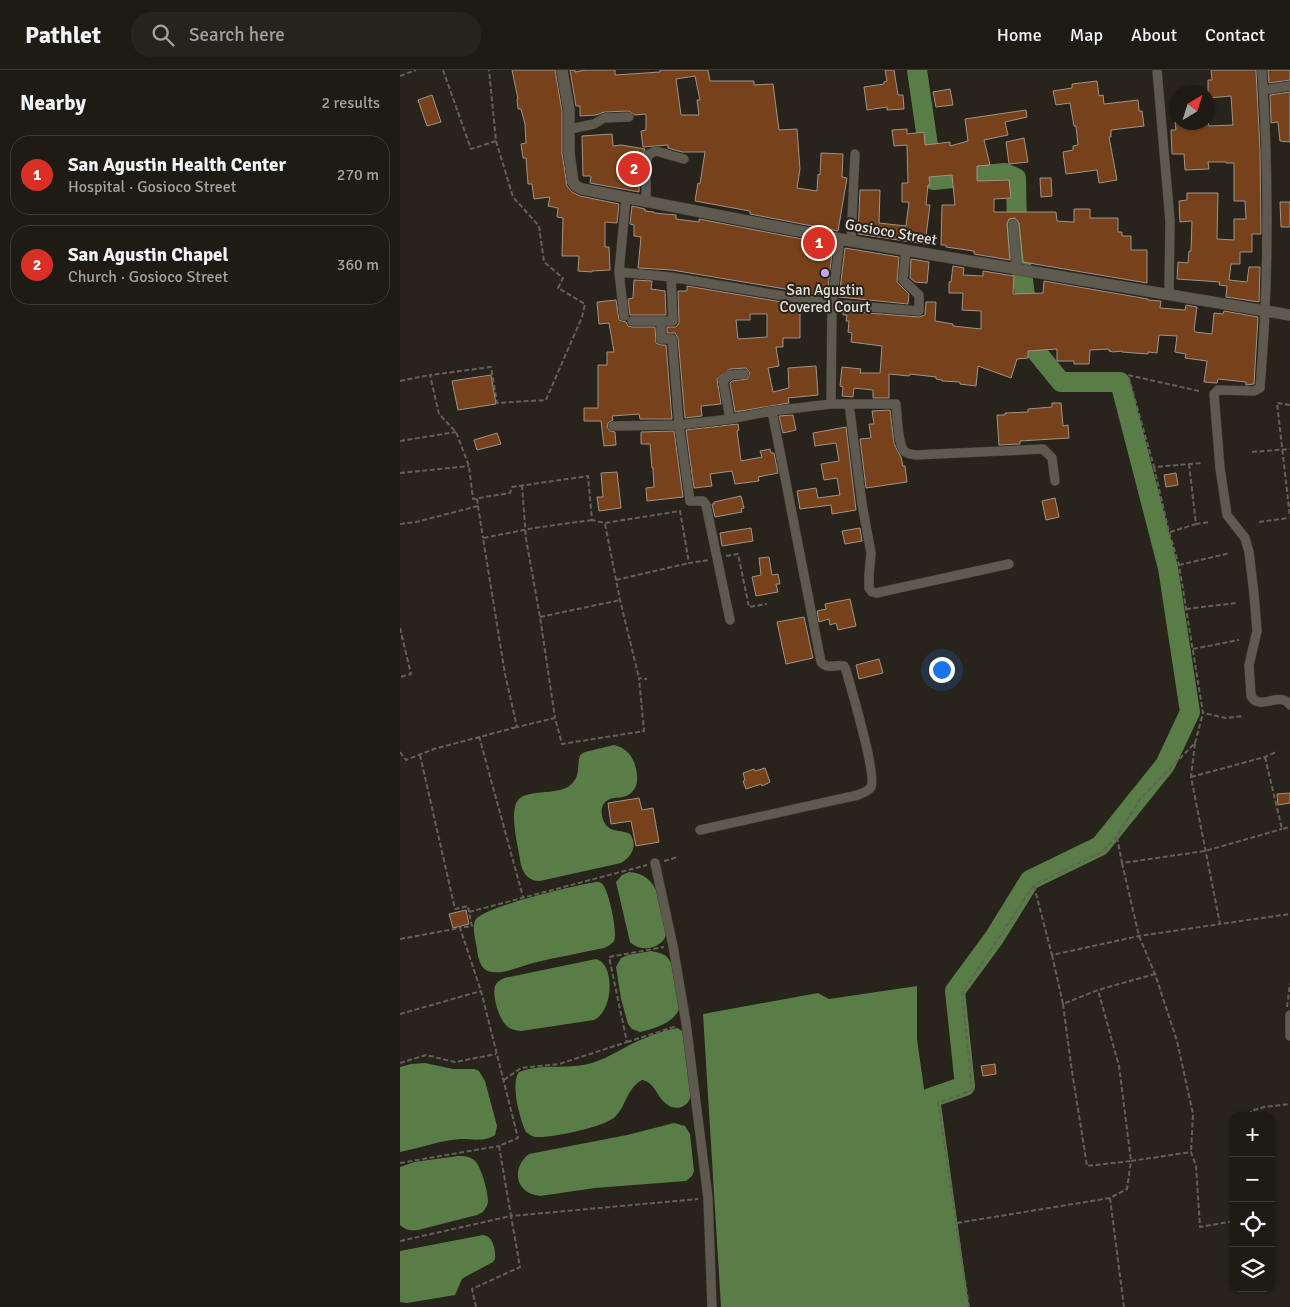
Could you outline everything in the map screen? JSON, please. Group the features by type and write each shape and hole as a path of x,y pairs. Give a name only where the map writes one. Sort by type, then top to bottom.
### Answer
{"street":[{"name":"Gosioco Street","path":"562,70 569,110 569,153 573,182 576,186 626,198 846,240 1290,315"},
{"path":"1157,70 1170,221 1169,295"},
{"path":"1262,70 1267,231 1266,311 1260,388 1254,392 1218,390 1214,394 1220,468 1227,515 1245,538 1249,552 1257,632 1249,665 1251,696 1252,700 1258,703 1283,699 1288,701 1290,705"},
{"path":"1264,90 1290,86"},
{"path":"570,129 594,124 604,118 628,117"},
{"path":"646,201 647,156 656,151 684,159"},
{"path":"831,404 832,304 846,240 855,154"},
{"path":"626,198 619,272 628,318 661,322 673,321 671,277"},
{"path":"1013,224 1021,270"},
{"path":"619,272 671,277 832,304 919,311 919,295 903,280 906,250"},
{"path":"661,322 662,339 672,339 679,425 690,501 703,501 705,503 730,620"},
{"path":"730,419 723,380 730,375 744,374"},
{"path":"613,426 679,425 831,404 896,404 903,450 910,454 1043,449 1052,458 1055,481"},
{"path":"849,404 862,504 872,553 869,575 869,588 872,592 876,593 1009,564"},
{"path":"700,830 858,796 872,786 871,768 846,670 844,666 828,667 824,666 821,662 772,411"},
{"path":"655,863 673,946 686,1023 708,1198 712,1307"},
{"path":"1290,1015 1290,1036"}],"path":[{"path":"400,76 416,70"},
{"path":"442,70 470,149 496,142"},
{"path":"400,381 491,367 497,403 546,400 586,304 558,288 563,278 544,262 539,226 513,197 496,142 489,70"},
{"path":"430,375 439,414 456,432 469,466 473,499 510,493 512,487 588,476 592,520"},
{"path":"1199,392 1128,375 1179,565 1203,712 1195,743 1191,777 1220,924"},
{"path":"1259,522 1290,518 1277,403 1290,404"},
{"path":"400,441 456,432"},
{"path":"1252,452 1290,449"},
{"path":"1154,467 1202,463"},
{"path":"1189,464 1196,524"},
{"path":"400,473 469,466"},
{"path":"522,485 535,596 540,617 555,718 562,744 644,731 639,678 620,600 605,523"},
{"path":"477,498 505,674 517,727"},
{"path":"400,524 416,522 478,506"},
{"path":"483,538 526,529 592,520 605,523 680,511 689,563"},
{"path":"1169,532 1210,522"},
{"path":"1179,565 1230,553"},
{"path":"616,580 738,554 750,607 767,604"},
{"path":"540,617 620,600"},
{"path":"1186,609 1236,603"},
{"path":"400,628 411,674 400,677"},
{"path":"1192,649 1240,640"},
{"path":"639,678 647,679"},
{"path":"1203,712 1226,718 1243,716"},
{"path":"400,752 406,760 480,736 555,718"},
{"path":"480,736 523,897"},
{"path":"969,1307 938,1103 972,1090 962,992 1034,885 1102,852 1117,836 1141,798 1195,743"},
{"path":"1191,777 1265,757 1276,752"},
{"path":"400,939 472,926 468,906 455,909 420,755"},
{"path":"1265,757 1282,829"},
{"path":"1122,863 1205,851 1290,827"},
{"path":"1117,836 1139,936 1155,974 1177,1041 1193,1114 1191,1152 1196,1166 1200,1227 1230,1222"},
{"path":"469,912 678,857"},
{"path":"1034,885 1063,1004 1087,1166 1191,1152"},
{"path":"1052,955 1139,936 1290,914"},
{"path":"400,1163 499,1146 518,1138 481,991 460,928"},
{"path":"627,1042 609,957 673,946"},
{"path":"1063,1004 1098,990 1155,974"},
{"path":"956,1223 1110,1198 1127,1189 1131,1160 1119,1066 1098,990"},
{"path":"400,1014 481,991"},
{"path":"503,1080 521,1068 559,1064 686,1023"},
{"path":"400,1063 426,1055 455,1062 496,1054"},
{"path":"1251,1112 1264,1107 1290,1104"},
{"path":"476,1307 472,1289 520,1267 499,1146"},
{"path":"400,1241 511,1216 708,1198"},
{"path":"1110,1198 1124,1307"}],"shaded area":[{"path":"614,745 629,753 637,773 637,783 629,795 611,798 605,802 602,813 604,821 610,829 630,834 634,842 631,854 621,863 540,881 530,879 522,869 516,840 514,811 516,803 520,798 527,795 557,791 568,787 577,775 580,755"},
{"path":"629,872 639,874 647,879 653,885 661,902 667,930 666,936 658,945 653,947 641,948 630,942 616,882 622,875"},
{"path":"600,882 603,885 610,904 615,930 614,941 611,944 604,948 528,964 502,972 488,971 483,967 478,957 474,934 476,919 483,914 514,902"},
{"path":"651,951 666,956 672,966 676,981 679,1009 668,1022 640,1032 632,1029 628,1024 621,999 616,967 621,958"},
{"path":"596,959 602,962 607,969 610,988 601,1015 594,1020 521,1031 509,1028 503,1022 494,995 495,986 500,980"},
{"path":"917,986 917,1039 955,1307 721,1307 703,1014 818,993 829,999"},
{"path":"677,1028 684,1032 691,1094 690,1099 684,1106 676,1108 668,1105 649,1083 642,1080 630,1092 619,1113 609,1121 554,1136 536,1137 526,1132 521,1119 516,1093 516,1077 519,1072 528,1069 592,1063 640,1040"},
{"path":"425,1063 453,1069 475,1069 479,1071 485,1081 497,1126 495,1135 483,1139 446,1141 400,1152 400,1067"},
{"path":"674,1123 685,1126 690,1134 694,1171 692,1176 686,1181 595,1188 540,1196 525,1191 518,1180 519,1167 529,1154 627,1135"},
{"path":"466,1156 472,1159 479,1167 488,1197 488,1204 483,1212 418,1230 408,1230 400,1225 400,1167 414,1162"},
{"path":"483,1235 489,1238 493,1244 495,1259 493,1262 462,1279 455,1295 407,1303 400,1302 400,1251"}],"building":[{"path":"512,70 555,70 562,111 562,153 567,186 572,192 580,196 619,204 617,223 605,222 605,247 609,247 610,270 578,271 579,256 562,256 563,218 557,217 558,208 548,206 550,197 534,199 532,184 528,184 526,158 523,158 521,144 526,143 525,124 521,109 518,109 518,99"},
{"path":"570,70 575,70 575,72 615,70 615,75 660,72 660,70 708,70 710,81 754,81 754,85 773,84 779,130 797,129 800,169 797,188 817,191 821,153 843,154 842,177 847,178 838,231 750,214 750,211 695,201 705,152 682,152 668,148 668,145 643,147 641,131 646,130 646,114 635,115 629,111 604,112 596,115 580,116 580,106 576,106","holes":["695,76 700,100 697,100 699,115 681,115 676,79"]},
{"path":"885,70 894,70 898,95 903,95 904,109 887,110 887,107 867,110 864,87 884,84 887,81"},
{"path":"1211,70 1256,70 1260,150 1261,234 1252,234 1252,252 1240,252 1240,264 1231,264 1229,280 1247,282 1249,267 1260,267 1259,302 1226,297 1227,286 1219,285 1220,282 1177,279 1178,262 1188,263 1189,251 1191,251 1192,221 1180,222 1179,201 1187,200 1187,193 1218,193 1217,239 1234,240 1234,219 1246,219 1245,201 1234,201 1234,163 1208,162 1209,169 1185,170 1184,154 1172,154 1171,130 1215,130 1215,126 1233,125 1231,96 1215,97 1215,85 1208,85 1208,80 1212,80"},
{"path":"1268,70 1290,70 1290,80 1269,83"},
{"path":"1097,81 1099,96 1103,95 1104,104 1138,100 1144,126 1111,130 1111,137 1109,137 1117,180 1099,183 1097,170 1066,174 1063,152 1073,150 1073,146 1078,145 1076,126 1074,126 1070,103 1056,105 1053,91 1072,88 1072,84"},
{"path":"950,89 953,105 936,107 933,92"},
{"path":"1290,92 1290,142 1280,141 1278,122 1271,123 1270,95"},
{"path":"432,95 441,122 427,126 418,100"},
{"path":"1026,110 1027,117 1005,122 1008,135 984,140 990,165 977,166 977,181 1009,180 1011,198 994,199 994,212 1056,212 1057,221 1074,222 1074,209 1090,209 1090,218 1118,218 1118,232 1122,232 1122,236 1131,236 1131,250 1147,250 1147,283 1023,262 1019,223 1015,218 1009,219 1007,224 1010,260 974,254 974,251 941,245 942,205 955,205 952,175 929,177 930,185 928,185 926,205 930,205 925,244 858,234 860,190 880,190 879,223 906,226 909,202 902,202 902,183 908,183 907,145 894,146 892,130 907,129 907,134 924,132 925,145 950,142 950,146 968,141 965,119"},
{"path":"612,134 613,146 621,145 645,149 640,162 639,192 590,183 591,176 583,176 582,136"},
{"path":"1024,138 1028,162 1009,164 1006,142"},
{"path":"1040,178 1051,178 1052,196 1041,197"},
{"path":"1280,202 1290,202 1290,227 1281,227"},
{"path":"632,206 654,213 676,215 676,219 699,222 699,219 833,245 827,296 672,270 638,268 641,237 634,236 634,225 630,224"},
{"path":"845,248 899,257 897,282 909,294 908,304 839,297"},
{"path":"911,259 929,262 927,283 915,282 910,278"},
{"path":"953,266 964,268 963,275 983,276 983,271 1014,276 1013,294 1043,293 1044,281 1161,301 1160,308 1185,310 1186,305 1197,307 1195,332 1212,334 1214,313 1223,314 1224,311 1258,317 1254,384 1246,385 1246,382 1218,379 1217,383 1204,382 1207,361 1185,358 1186,354 1175,352 1177,336 1159,335 1157,353 1113,352 1109,351 1109,349 1090,350 1089,364 1074,364 1074,361 1057,361 1057,349 1028,351 1028,358 1017,359 1011,378 978,366 976,386 960,384 960,382 942,381 936,379 936,377 889,374 889,398 873,398 873,390 854,388 853,397 842,396 843,387 840,386 842,367 861,369 860,373 880,373 882,346 851,342 852,333 848,332 849,321 846,321 847,315 843,315 843,311 919,317 925,315 926,302 936,302 935,321 953,324 953,326 981,329 981,311 962,310 963,293 949,293 949,282 951,282"},
{"path":"634,280 652,281 651,289 665,291 666,315 630,315 628,299 633,298"},
{"path":"687,286 800,305 800,338 783,338 783,347 776,347 779,366 768,368 773,392 789,388 788,368 816,366 818,395 788,398 789,403 735,412 730,383 747,379 750,373 746,368 730,369 717,379 721,404 701,406 702,416 685,418 678,338 675,333 667,333 667,327 676,327 679,323 678,291 687,291","holes":["750,314 767,314 767,337 738,339 736,320 750,320"]},
{"path":"616,300 619,320 626,322 628,326 632,327 655,327 656,343 666,345 672,419 640,419 639,414 612,416 613,420 608,423 607,427 610,431 615,432 616,445 604,446 601,421 584,421 584,408 598,408 598,365 607,365 607,352 614,352 609,323 599,324 597,302"},
{"path":"491,375 496,404 458,410 452,381"},
{"path":"1052,403 1061,403 1063,426 1068,425 1069,438 1020,441 1020,444 999,445 997,415 1052,407"},
{"path":"890,410 894,443 903,466 905,466 907,482 866,488 860,439 871,438 869,424 874,424 872,411"},
{"path":"793,415 796,430 783,433 779,416"},
{"path":"738,424 739,430 737,431 741,461 762,457 760,451 770,449 771,453 774,453 778,473 758,477 759,481 735,484 732,471 710,474 712,486 694,488 686,430"},
{"path":"846,427 856,510 832,514 831,505 800,509 797,491 816,488 818,498 840,495 837,478 824,480 821,464 839,461 836,443 815,446 813,433"},
{"path":"674,431 683,497 647,501 646,488 654,487 653,468 650,444 641,444 641,432"},
{"path":"497,433 501,444 477,450 474,440"},
{"path":"617,472 621,508 599,511 597,497 603,497 601,473"},
{"path":"1176,473 1178,485 1166,487 1164,475"},
{"path":"741,496 744,508 741,509 742,512 715,517 712,504 714,502"},
{"path":"1055,498 1059,517 1046,520 1042,501"},
{"path":"751,528 753,541 722,546 720,533"},
{"path":"860,528 862,541 845,544 842,531"},
{"path":"769,557 772,575 778,574 780,584 776,584 778,592 756,596 752,577 761,575 759,558"},
{"path":"850,599 856,626 838,630 836,623 830,625 829,619 819,622 817,611 826,609 825,604"},
{"path":"804,617 813,658 786,664 777,622"},
{"path":"879,659 883,673 859,679 856,665"},
{"path":"765,768 770,782 762,786 761,784 746,789 743,773"},
{"path":"1290,793 1290,803 1278,805 1277,794"},
{"path":"639,798 642,810 653,808 659,842 636,846 631,821 611,824 608,803"},
{"path":"466,910 469,924 453,928 449,914"},
{"path":"995,1064 996,1074 983,1076 981,1066"}],"waterway":[{"path":"917,70 933,180 1005,173 1016,178 1017,231 1031,345 1061,382 1120,382 1168,568 1190,712 1165,765 1100,846 1030,880 994,938 955,991 965,1086 930,1098 959,1307"}],"place":[{"name":"San Agustin Chapel","path":"634,169"},
{"name":"San Agustin Health Center","path":"819,243"},
{"name":"San Agustin Covered Court","path":"825,273"}]}
